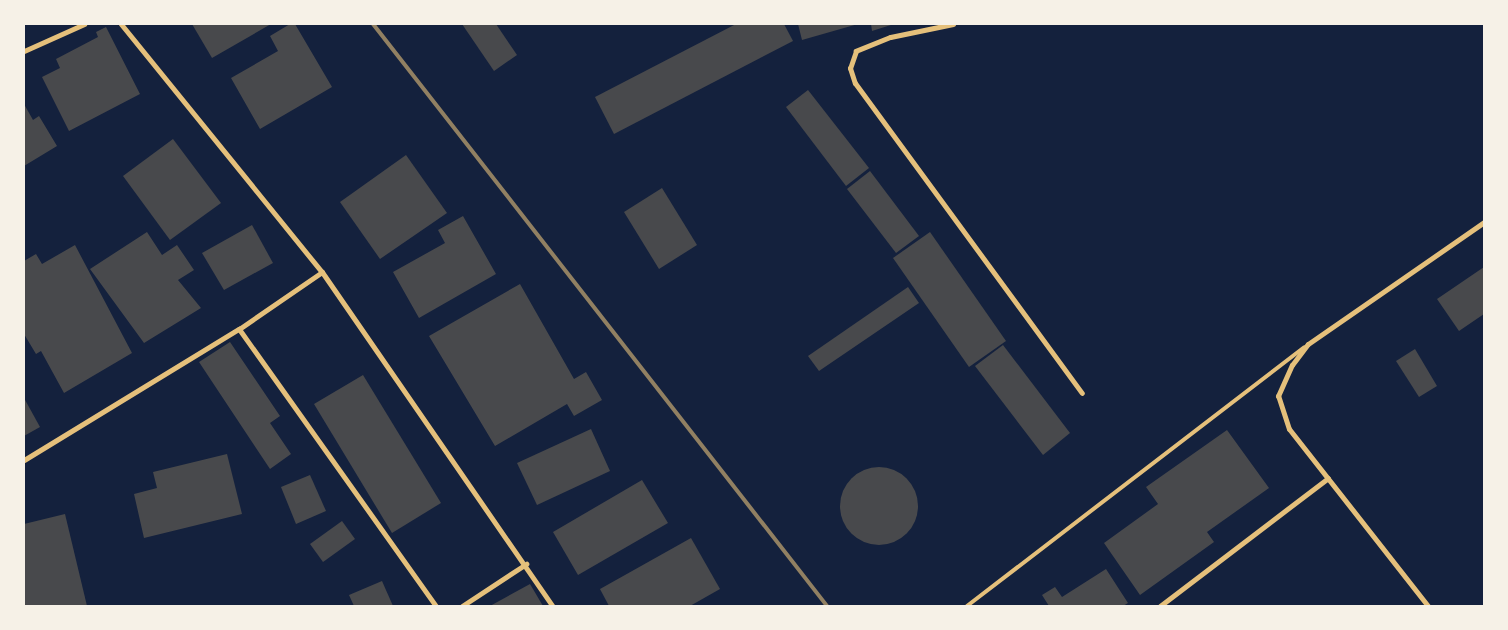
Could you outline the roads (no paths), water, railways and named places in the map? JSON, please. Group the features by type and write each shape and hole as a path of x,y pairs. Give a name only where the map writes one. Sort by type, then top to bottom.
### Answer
{"street":[{"path":"24,51 84,24"},
{"path":"121,24 322,272 526,564 552,606"},
{"path":"954,24 890,37 856,51 850,68 855,83 1082,393"},
{"path":"1428,606 1289,430 1278,396 1292,365 1308,344 1484,222"},
{"path":"24,460 239,329 322,272"},
{"path":"239,329 436,606"},
{"path":"1160,606 1328,478"},
{"path":"462,606 526,564"}],"lane":[{"path":"967,606 1308,344"}],"railway":[{"path":"373,24 827,606"}]}
